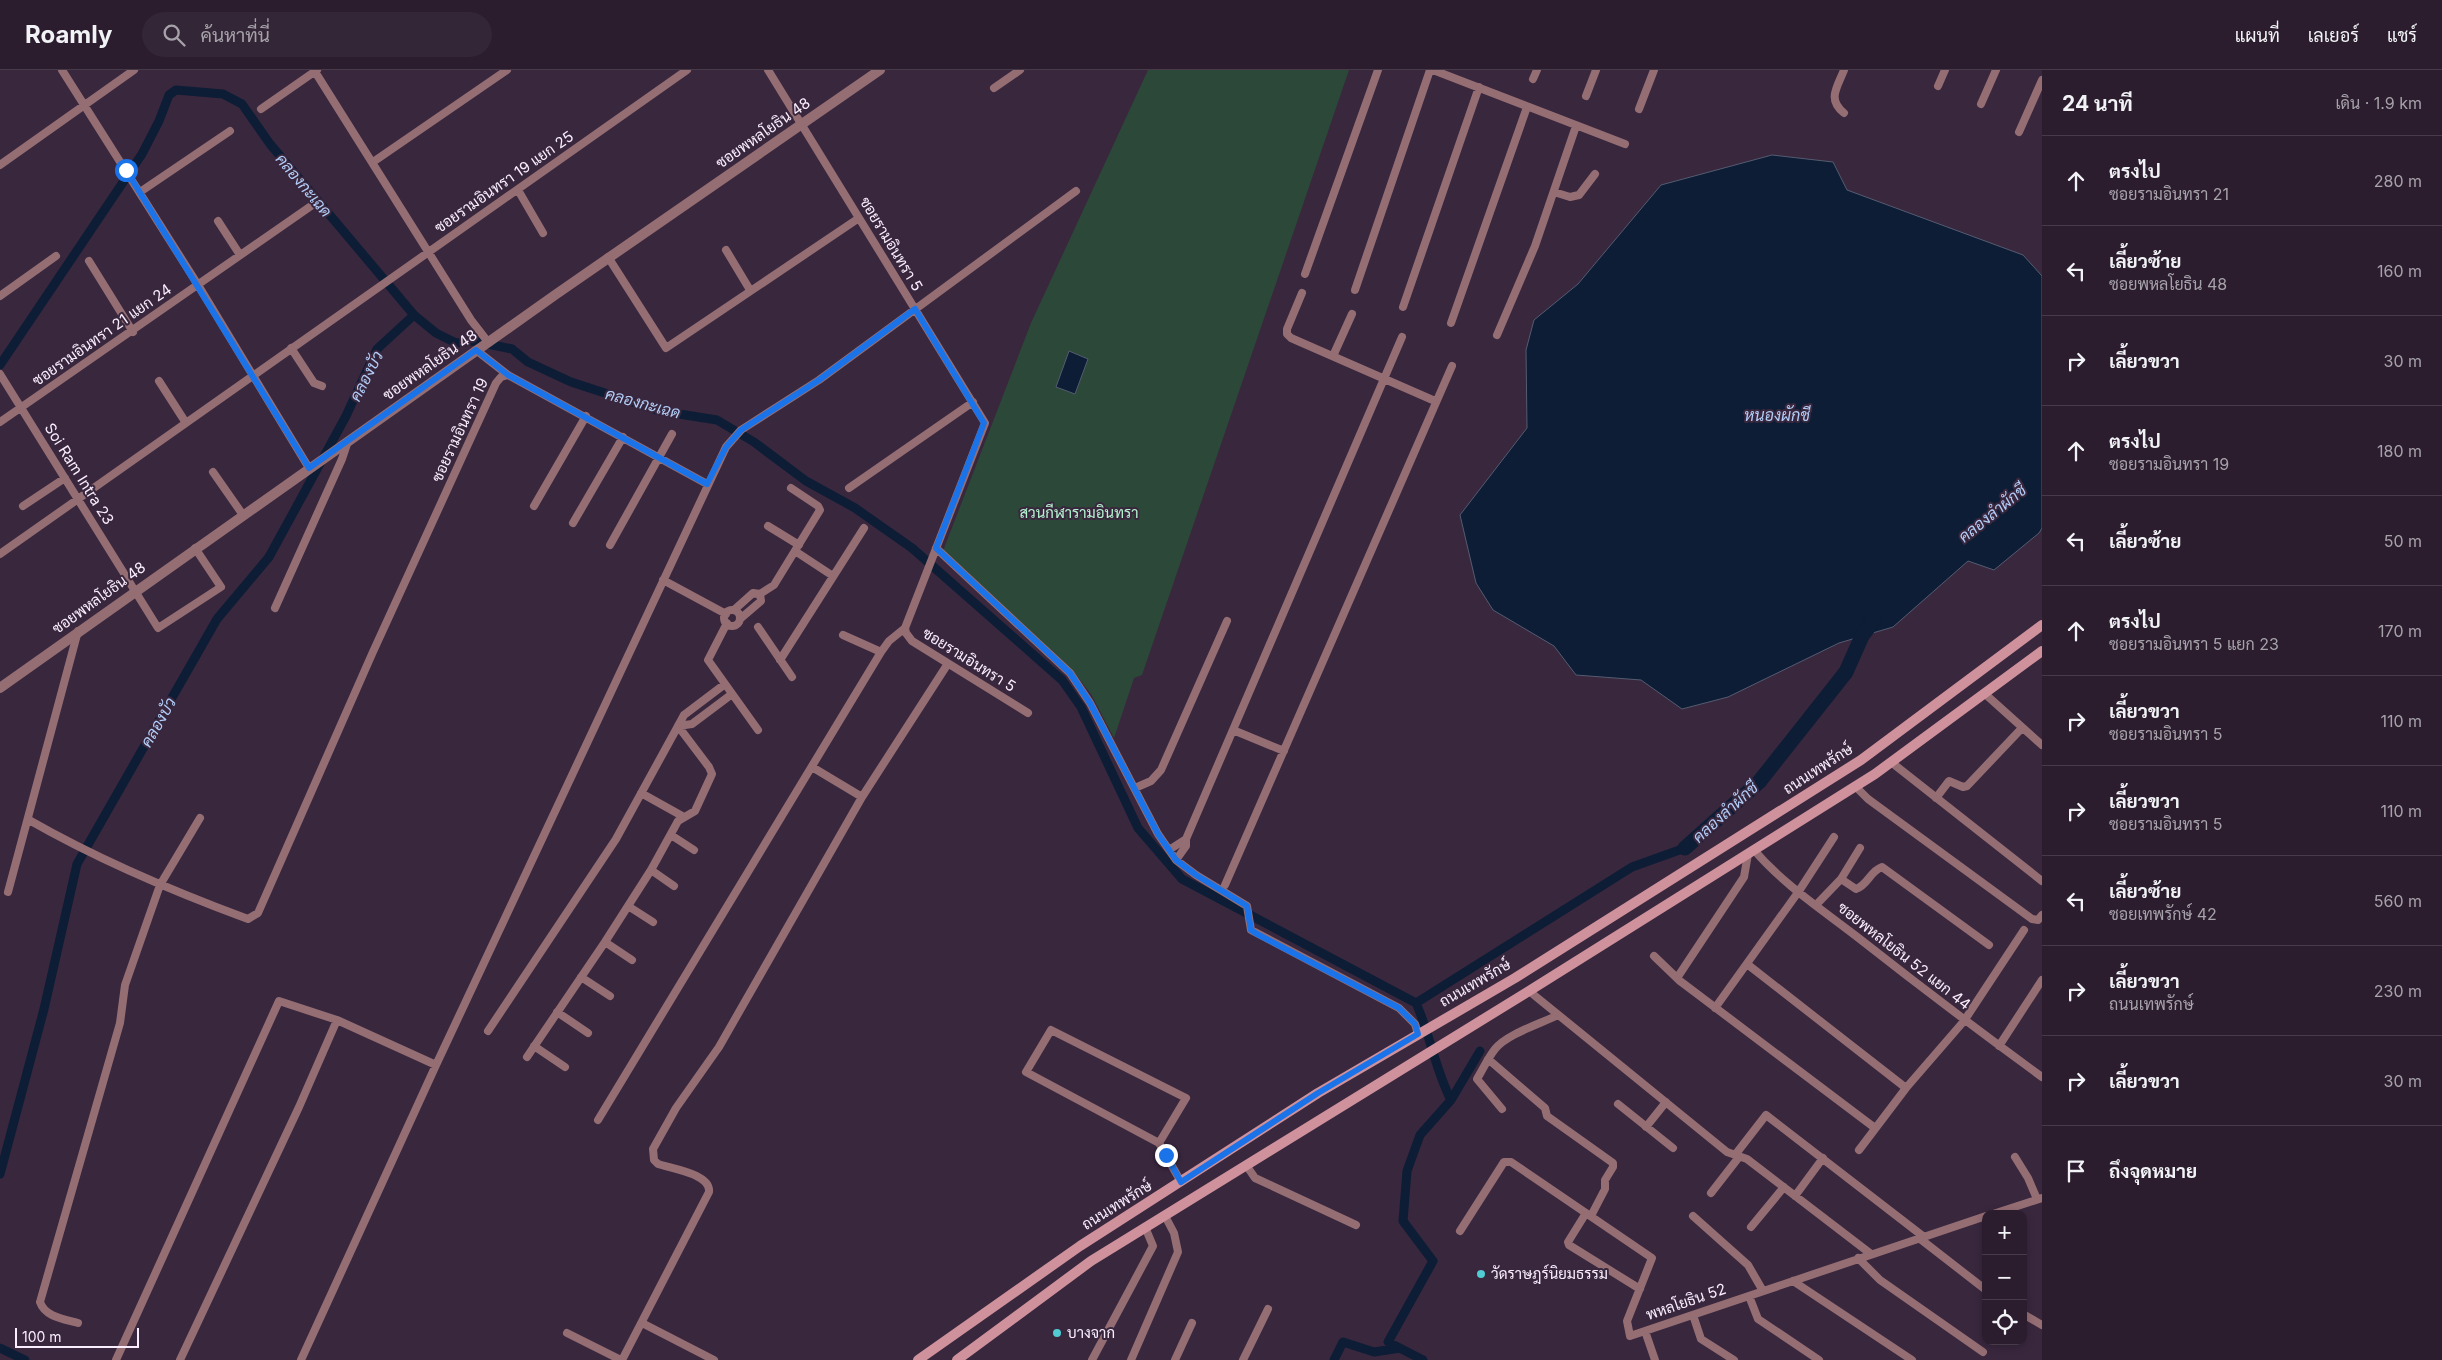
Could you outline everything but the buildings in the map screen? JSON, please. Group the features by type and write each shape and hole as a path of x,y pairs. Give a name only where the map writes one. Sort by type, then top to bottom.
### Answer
{"main road":[{"name":"ถนนเทพรักษ์","path":"918,1360 1080,1246 1318,1093 1515,978 1861,760 2042,625"},
{"path":"957,1360 1091,1261 1529,992 1855,786 1891,762 2042,651"}],"street":[{"path":"62,70 253,375 312,465"},
{"path":"0,164 134,70"},
{"path":"261,110 315,70 470,320 488,342"},
{"path":"373,162 507,70"},
{"name":"ซอยรามอินทรา 19 แยก 25","path":"0,554 80,500 291,348 687,70"},
{"name":"ซอยรามอินทรา 5","path":"768,70 803,124 984,423 983,432 905,628 906,633 912,641 947,665 1028,713"},
{"name":"ซอยพหลโยธิน 48","path":"0,688 135,590 608,257 880,70"},
{"path":"994,88 1020,70"},
{"path":"1305,274 1378,70"},
{"path":"1355,290 1432,70 1625,144"},
{"path":"1533,79 1537,70"},
{"path":"1586,96 1596,70"},
{"path":"1639,110 1654,70"},
{"path":"1844,70 1834,99 1836,106 1844,113"},
{"path":"1938,86 1945,70"},
{"path":"1981,104 1996,70"},
{"path":"2019,132 2042,80"},
{"path":"1403,307 1479,88"},
{"path":"1451,323 1528,107"},
{"path":"1497,335 1529,262 1576,126"},
{"path":"140,192 230,131"},
{"path":"1554,192 1575,197 1585,189 1595,174"},
{"path":"518,190 543,233"},
{"path":"301,1360 436,1065 707,484 732,439 741,430 819,380 1076,191"},
{"name":"ซอยรามอินทรา 21 แยก 24","path":"0,422 133,332 311,206"},
{"path":"608,257 666,348 859,218"},
{"path":"218,221 240,256"},
{"path":"726,250 750,290"},
{"path":"0,296 56,256"},
{"path":"89,261 133,332"},
{"path":"1302,293 1287,329 1287,334 1434,402"},
{"path":"1333,356 1352,314"},
{"path":"1176,860 1186,846 1186,839 1402,338"},
{"path":"291,348 314,384 322,386"},
{"path":"476,350 508,375"},
{"path":"1225,885 1434,402 1452,366"},
{"name":"ซอยรามอินทรา 19","path":"160,885 248,919 258,913 372,654 496,383 502,376 508,375 586,416 707,484"},
{"name":"Soi Ram Intra 23","path":"1,376 158,628 221,586 195,548"},
{"path":"159,380 186,424"},
{"path":"849,488 973,402"},
{"path":"534,506 586,416"},
{"path":"610,545 672,434"},
{"path":"573,523 623,437"},
{"path":"275,608 342,459 348,441"},
{"path":"213,472 243,514"},
{"path":"23,506 65,478"},
{"path":"726,614 734,610 753,593 760,594 774,585 820,508 791,488"},
{"path":"768,526 834,576"},
{"path":"780,660 864,528"},
{"path":"936,548 1070,673 1090,703 1158,834 1176,860 1196,875 1244,903 1250,912 1251,930 1399,1008 1415,1024 1420,1032"},
{"path":"663,580 726,614"},
{"path":"727,623 733,626 761,600 760,594"},
{"path":"734,610 738,612 740,619"},
{"path":"726,614 727,623 708,660 758,730"},
{"path":"1135,788 1151,781 1162,770 1227,621"},
{"path":"758,627 792,677"},
{"path":"598,1120 881,652 889,641 905,628"},
{"path":"8,892 29,820 78,631"},
{"path":"843,635 881,652"},
{"path":"567,1333 622,1360 709,1192 710,1186 705,1179 658,1164 654,1160 653,1149 676,1108 719,1047 862,797 947,665"},
{"path":"488,1031 577,900 641,793 684,716 725,684"},
{"path":"1984,693 2042,745"},
{"path":"678,726 692,724 732,694"},
{"path":"527,1057 605,942 678,821 694,811 712,774 709,767 678,726"},
{"path":"1936,798 1949,781 1963,787 1968,786 2022,728"},
{"path":"1233,730 1284,751"},
{"path":"1891,762 2042,881"},
{"path":"812,767 862,797"},
{"path":"1855,786 1868,799 2032,919 2038,920 2042,915"},
{"path":"641,793 684,817"},
{"path":"78,1323 49,1314 43,1309 40,1302 120,1022 125,985 160,885 200,818"},
{"path":"29,820 74,846 160,885"},
{"path":"670,834 694,850"},
{"path":"1715,1008 1799,891 1834,838"},
{"path":"1169,850 1186,839"},
{"path":"1816,905 1840,879 1860,848"},
{"path":"1677,978 1744,877 1751,852"},
{"name":"ซอยพหลโยธิน 52 แยก 44","path":"1751,852 1964,1020 2042,1077"},
{"path":"1840,879 1856,889 1861,888 1877,869 1882,867 1989,945"},
{"path":"650,870 674,886"},
{"path":"628,906 653,922"},
{"path":"1859,1150 1906,1088 1964,1020 2024,930"},
{"path":"605,942 632,960"},
{"path":"1654,956 1677,978 1715,1008 1875,1128"},
{"path":"1746,964 1906,1088"},
{"path":"581,977 610,996"},
{"path":"1999,1046 2042,980"},
{"path":"1529,992 1727,1152 1747,1159 1871,1254"},
{"path":"116,1360 279,1001 337,1020 436,1065"},
{"path":"557,1012 588,1033"},
{"path":"1502,1109 1477,1079 1488,1059 1496,1048 1505,1041 1558,1016"},
{"path":"180,1360 299,1107 337,1020"},
{"path":"1159,1143 1186,1098 1051,1030 1026,1072 1159,1143 1181,1182"},
{"path":"534,1046 565,1067"},
{"path":"1488,1059 1545,1108 1547,1116 1613,1162 1613,1167 1605,1180 1605,1189 1568,1244 1640,1289"},
{"path":"1646,1126 1666,1102"},
{"path":"1618,1104 1673,1148"},
{"path":"1711,1193 1766,1114 1982,1287"},
{"path":"2004,1210 2039,1198 2015,1157"},
{"path":"1795,1196 1823,1158"},
{"path":"1460,1231 1504,1162 1511,1162 1589,1214"},
{"path":"1246,1165 1255,1178 1356,1225"},
{"path":"1752,1226 1784,1187"},
{"name":"พหลโยธิน 52","path":"1589,1214 1652,1258 1627,1321 1630,1336 1982,1217"},
{"path":"1131,1360 1178,1252 1174,1233 1165,1216"},
{"path":"1693,1216 1748,1265 1763,1291"},
{"path":"1092,1360 1152,1246 1145,1227"},
{"path":"1858,1258 1880,1280 1983,1352"},
{"path":"1793,1280 1912,1360"},
{"path":"1749,1296 1758,1320 1819,1360"},
{"path":"1243,1360 1268,1308"},
{"path":"1693,1315 1701,1339 1734,1360"},
{"path":"2027,1316 2042,1324"},
{"path":"642,1323 714,1360"},
{"path":"1175,1360 1192,1323"},
{"path":"1645,1331 1655,1360"}],"green space":[{"name":"สวนกีฬารามอินทรา","path":"1148,70 1349,70 1142,675 1134,678 1114,738 1091,694 1073,671 943,551 1031,323"}],"water":[{"name":"หนองผักชี","path":"1772,155 1833,162 1847,190 2023,255 2042,276 2042,528 2039,533 1994,570 1968,561 1893,627 1839,643 1728,697 1682,709 1641,680 1576,675 1554,646 1493,610 1476,583 1460,515 1527,428 1526,350 1534,320 1578,284 1661,185"},
{"path":"1069,351 1088,359 1075,394 1056,387"}],"waterway":[{"name":"คลองกะเฉด","path":"0,365 142,154 159,121 169,95 176,90 223,94 242,104 270,144 414,315 436,333 456,343 473,341 512,349 528,362 571,382 660,411 717,420 754,442 806,481 855,508 912,548 1062,680 1081,707 1138,828 1182,879 1416,1003"},
{"name":"คลองบัว","path":"0,1174 44,1009 77,864 217,619 269,557 346,416 377,349 414,315"},
{"name":"คลองลำผักชี","path":"1685,848 1759,782 1846,672 1862,636 1874,620"},
{"name":"คลองลำผักชี","path":"1451,1100 1445,1088 1416,1003 1632,867 1685,848"},
{"path":"1423,1360 1388,1342 1433,1261 1403,1221 1407,1171 1420,1135 1451,1100 1480,1051"},
{"path":"1334,1360 1343,1342 1374,1352 1400,1348"},
{"name":"คลองบัว","path":"0,1348 25,1360"}],"place":[{"name":"วัดราษฎร์นิยมธรรม","path":"1481,1274"},
{"name":"บางจาก","path":"1057,1333"}],"route":[{"path":"126,170 309,468 476,350 508,375 586,416 707,484 726,447 741,430 819,380 915,309 984,423 983,432 936,548 1070,673 1090,703 1158,834 1176,860 1196,875 1244,903 1250,912 1251,930 1399,1008 1415,1024 1418,1034 1318,1093 1181,1182 1166,1155"}]}
